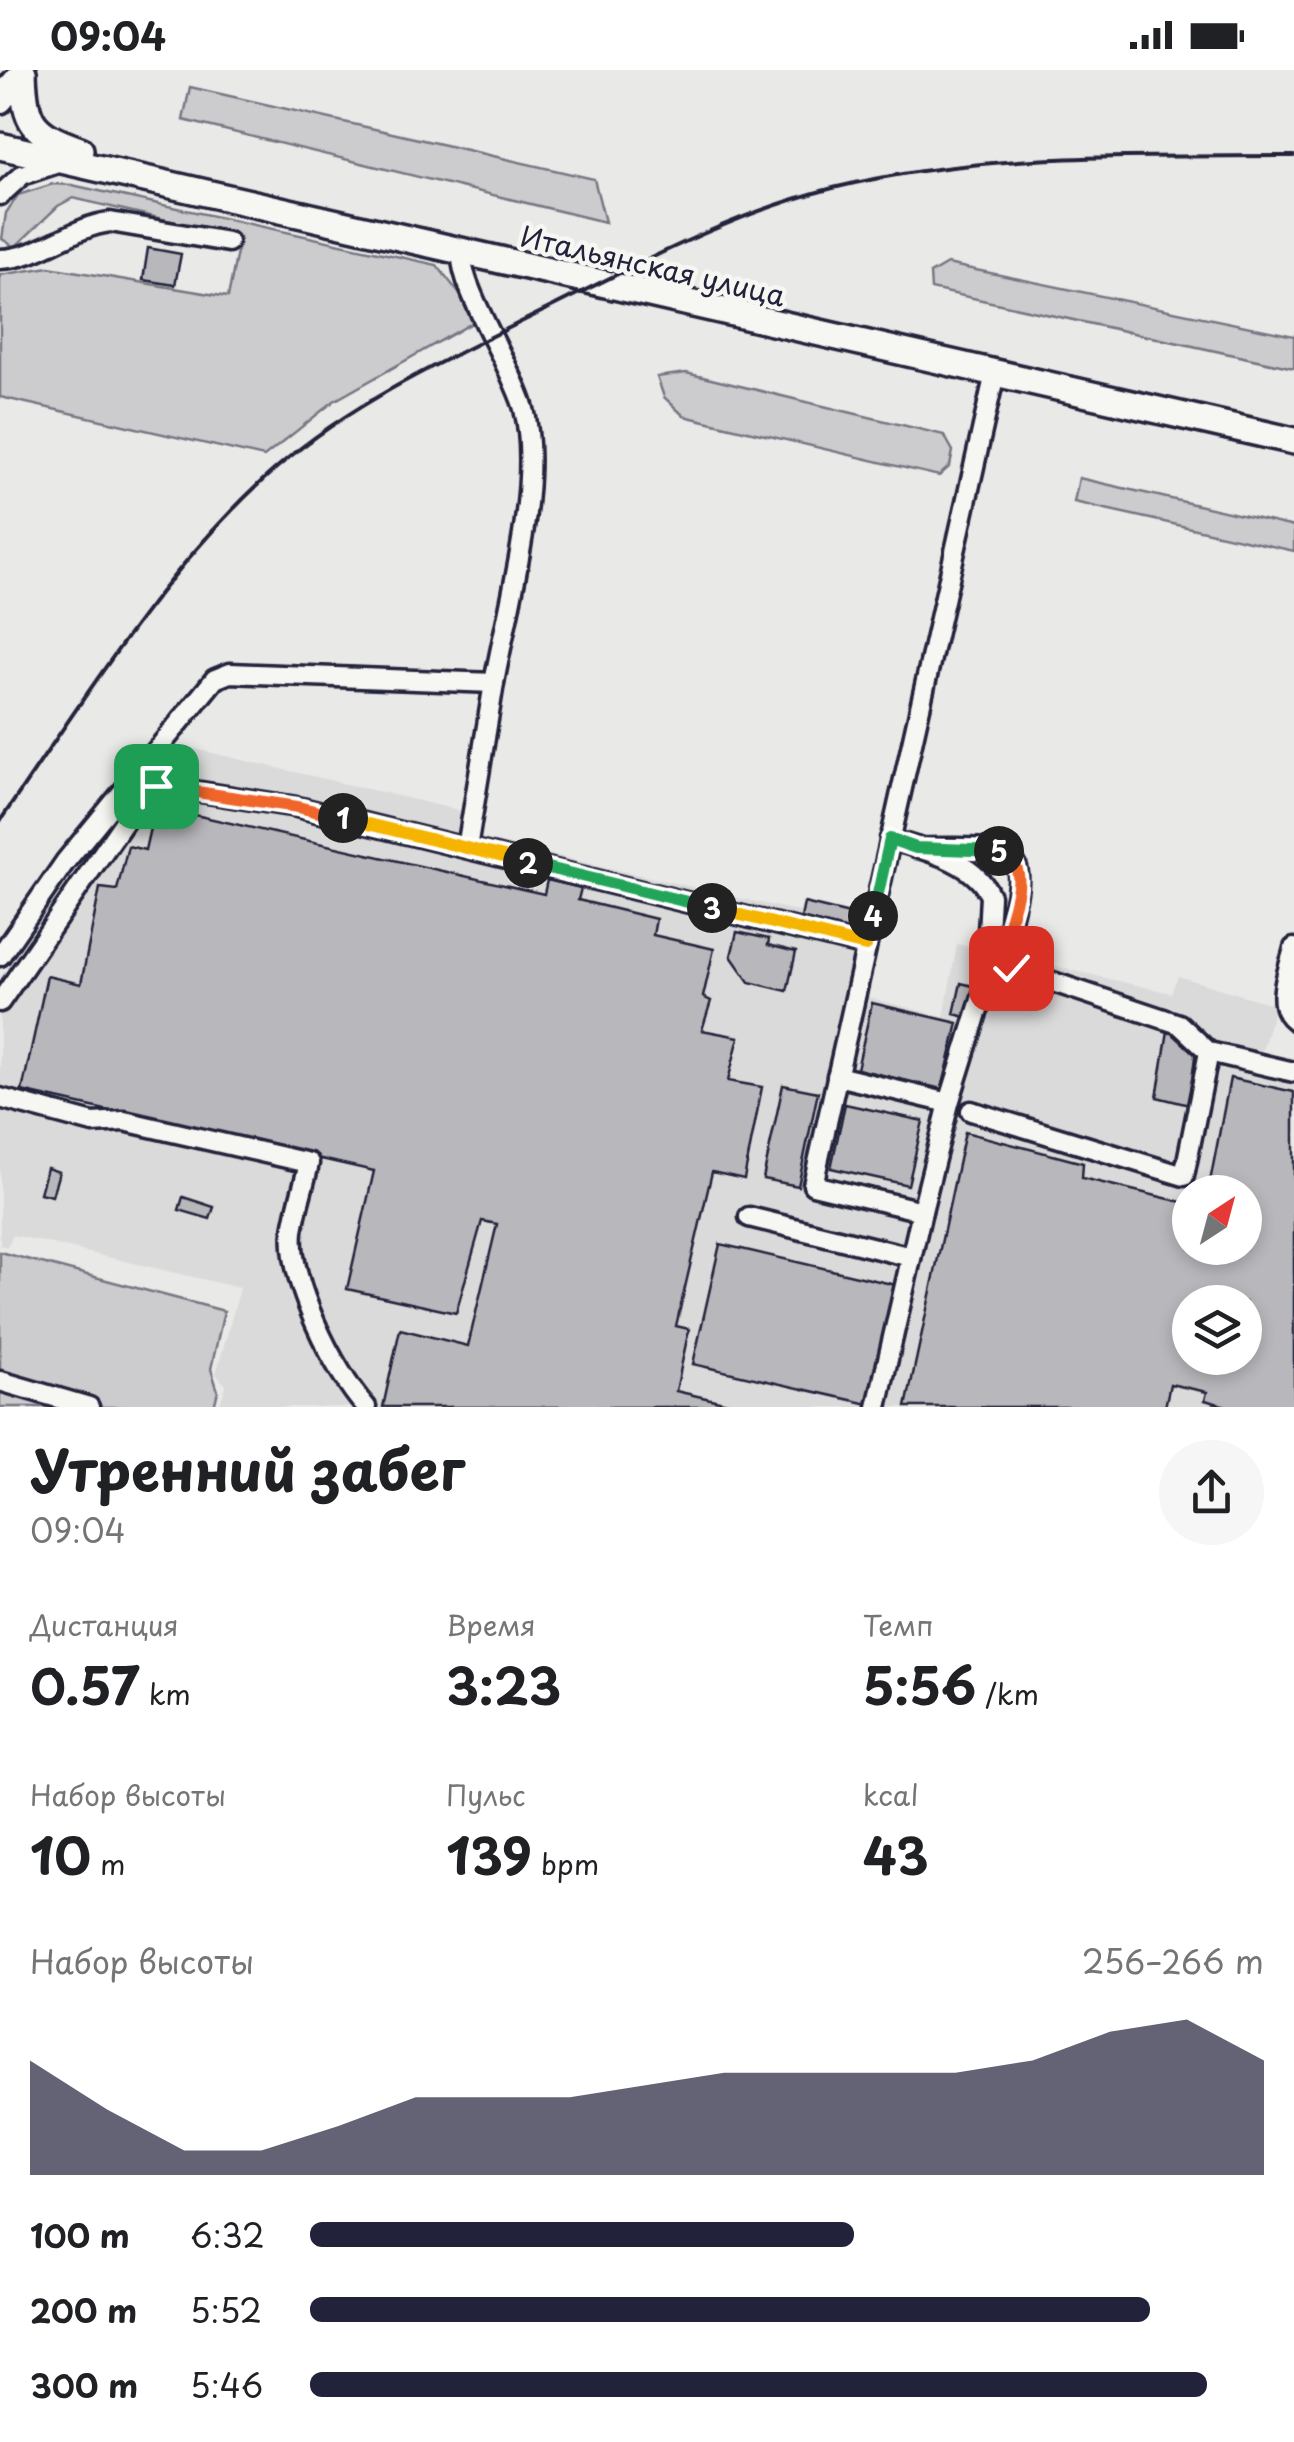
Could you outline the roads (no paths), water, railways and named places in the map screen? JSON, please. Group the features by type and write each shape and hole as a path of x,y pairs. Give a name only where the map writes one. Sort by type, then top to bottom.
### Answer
{"highway":[{"path":"0,100 23,72"},
{"path":"2,153 23,72"},
{"path":"23,72 28,117 43,136 128,175"},
{"name":"Итальянская улица","path":"2,153 66,161 1294,441"}],"street":[{"path":"0,195 22,175 66,161"},
{"path":"0,259 25,256 92,225 110,222 228,242"},
{"path":"462,252 462,272 503,354 524,409 532,462 467,848"},
{"path":"922,1211 813,1184 996,373"},
{"path":"0,956 65,862 215,679 230,673 494,682"},
{"path":"0,1002 142,796 156,786 298,807 866,946"},
{"path":"877,1407 949,1103 986,987 990,896 974,871 890,839"},
{"path":"916,848 996,850 1010,856 1018,887 1004,950 1011,968 1178,1024 1208,1052 1294,1072"},
{"path":"1294,948 1282,1003 1287,1016 1294,1020"},
{"path":"971,1111 1184,1176 1208,1052"},
{"path":"837,1076 949,1103"},
{"path":"0,1098 93,1123 124,1121 309,1164 293,1233 296,1266 345,1380 366,1407"},
{"path":"748,1217 911,1257"},
{"path":"0,1380 89,1407"}],"railway":[{"path":"0,821 123,642 226,517 264,479 322,432 454,356 713,230 833,188 890,176 1004,162 1294,156"}]}
